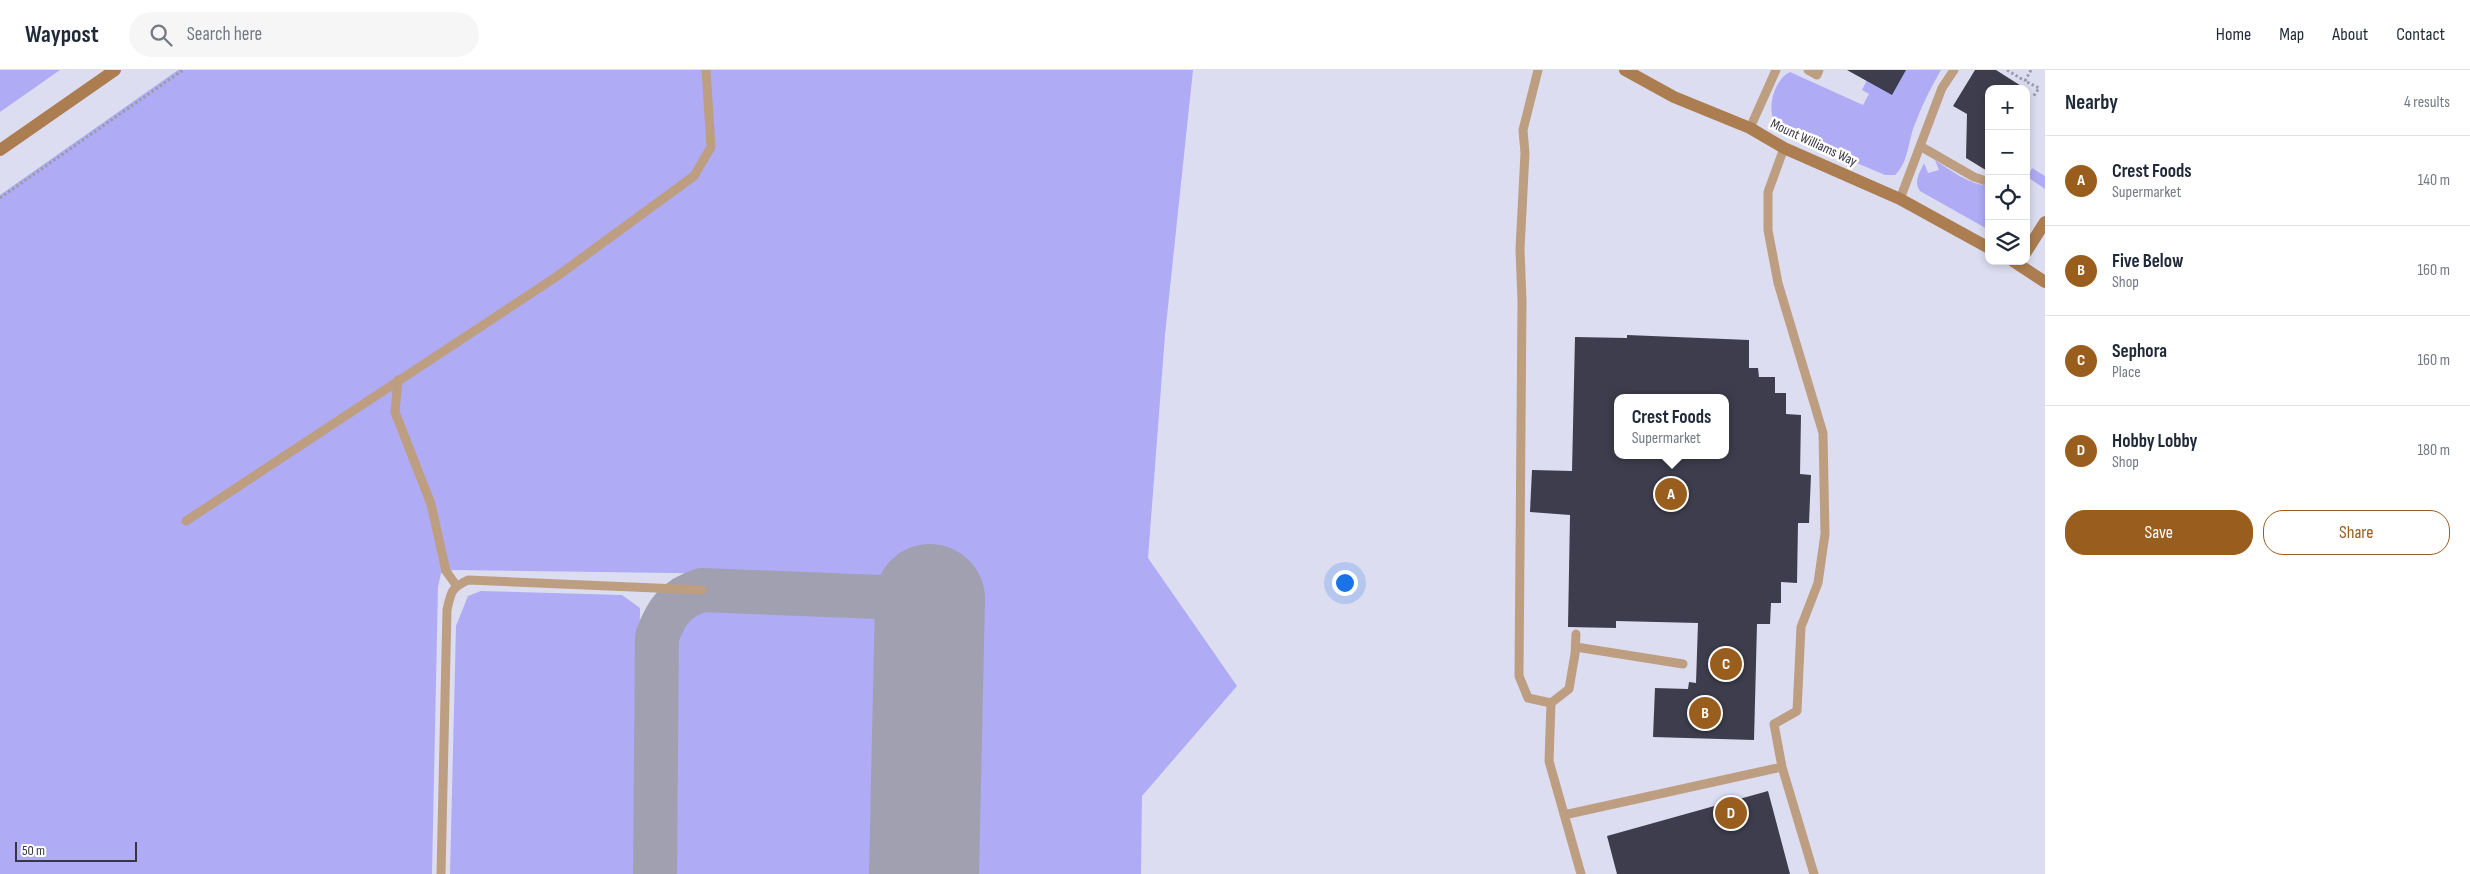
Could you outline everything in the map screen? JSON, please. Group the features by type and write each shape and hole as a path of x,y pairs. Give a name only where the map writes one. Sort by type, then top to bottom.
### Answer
{"street":[{"path":"0,150 115,70"},
{"name":"Mount Williams Way","path":"1625,70 1674,97 1750,128 1784,148 1900,199 1985,246"},
{"path":"2030,246 2045,222"},
{"path":"2021,265 2045,281"}],"lane":[{"path":"186,521 556,277 694,176 711,147 706,70"},
{"path":"1538,70 1523,130 1525,152 1520,249 1522,301 1519,676 1528,698 1551,703"},
{"path":"1750,128 1776,70"},
{"path":"1808,70 1817,75 1819,70"},
{"path":"1900,199 1942,88 1954,70"},
{"path":"1920,146 1974,177 1985,181"},
{"path":"1784,148 1768,192 1768,230 1778,283 1823,433 1825,534 1818,583 1801,626 1797,711 1774,724 1782,767 1814,874"},
{"path":"398,380 395,412 431,504 446,571 456,585"},
{"path":"441,874 447,610 452,591 456,585 468,580 702,590"},
{"path":"1551,703 1569,689 1576,647 1576,634"},
{"path":"1576,647 1684,664"},
{"path":"1551,703 1549,761 1581,874"},
{"path":"1564,815 1782,767"}],"path":[{"path":"0,198 183,70"},
{"path":"2007,70 2039,88 2033,97"},
{"path":"2025,81 2031,70"}],"shaded area":[{"path":"0,70 60,70 0,112"},
{"path":"178,70 1193,70 1165,335 1148,558 1237,686 1142,796 1141,874 961,874 967,565 893,565 893,576 454,570 441,573 438,587 432,874 0,874 0,195"},
{"path":"1904,70 1941,70 1918,117 1903,164 1895,175 1885,175 1784,132 1773,119 1771,110 1774,91 1778,83 1790,72 1863,105 1869,94 1862,90 1867,80"},
{"path":"1935,160 1967,180 1985,186 1985,228 1920,191 1917,180 1924,163 1928,173 1939,170"},
{"path":"2032,168 2045,176 2045,189 2030,179"},
{"path":"481,591 622,595 640,608 637,874 450,874 456,626 468,596"},
{"path":"701,605 852,608 866,612 881,624 891,643 887,874 669,874 674,640 679,622 685,614"}],"building":[{"path":"1847,70 1906,70 1892,95"},
{"path":"1975,70 1996,70 2020,85 1985,85 1985,170 1966,158 1967,114 1953,106"},
{"path":"1627,335 1749,340 1749,368 1758,368 1759,377 1775,377 1775,393 1786,393 1786,414 1801,415 1800,474 1811,475 1809,523 1798,523 1797,583 1781,582 1781,603 1771,603 1770,624 1757,624 1754,740 1653,737 1655,688 1688,689 1689,682 1696,683 1698,623 1616,621 1616,628 1568,627 1570,515 1530,512 1532,470 1572,471 1575,337 1627,338"},
{"path":"1768,791 1790,874 1617,874 1607,836"}],"taxiway":[{"path":"655,874 657,637 664,620 673,607 685,597 702,590 930,599"}],"runway":[{"path":"924,874 930,599"}],"place":[{"name":"Crest Foods","path":"1671,494"},
{"name":"Sephora","path":"1726,664"},
{"name":"Five Below","path":"1705,713"},
{"name":"Hobby Lobby","path":"1731,813"}]}
